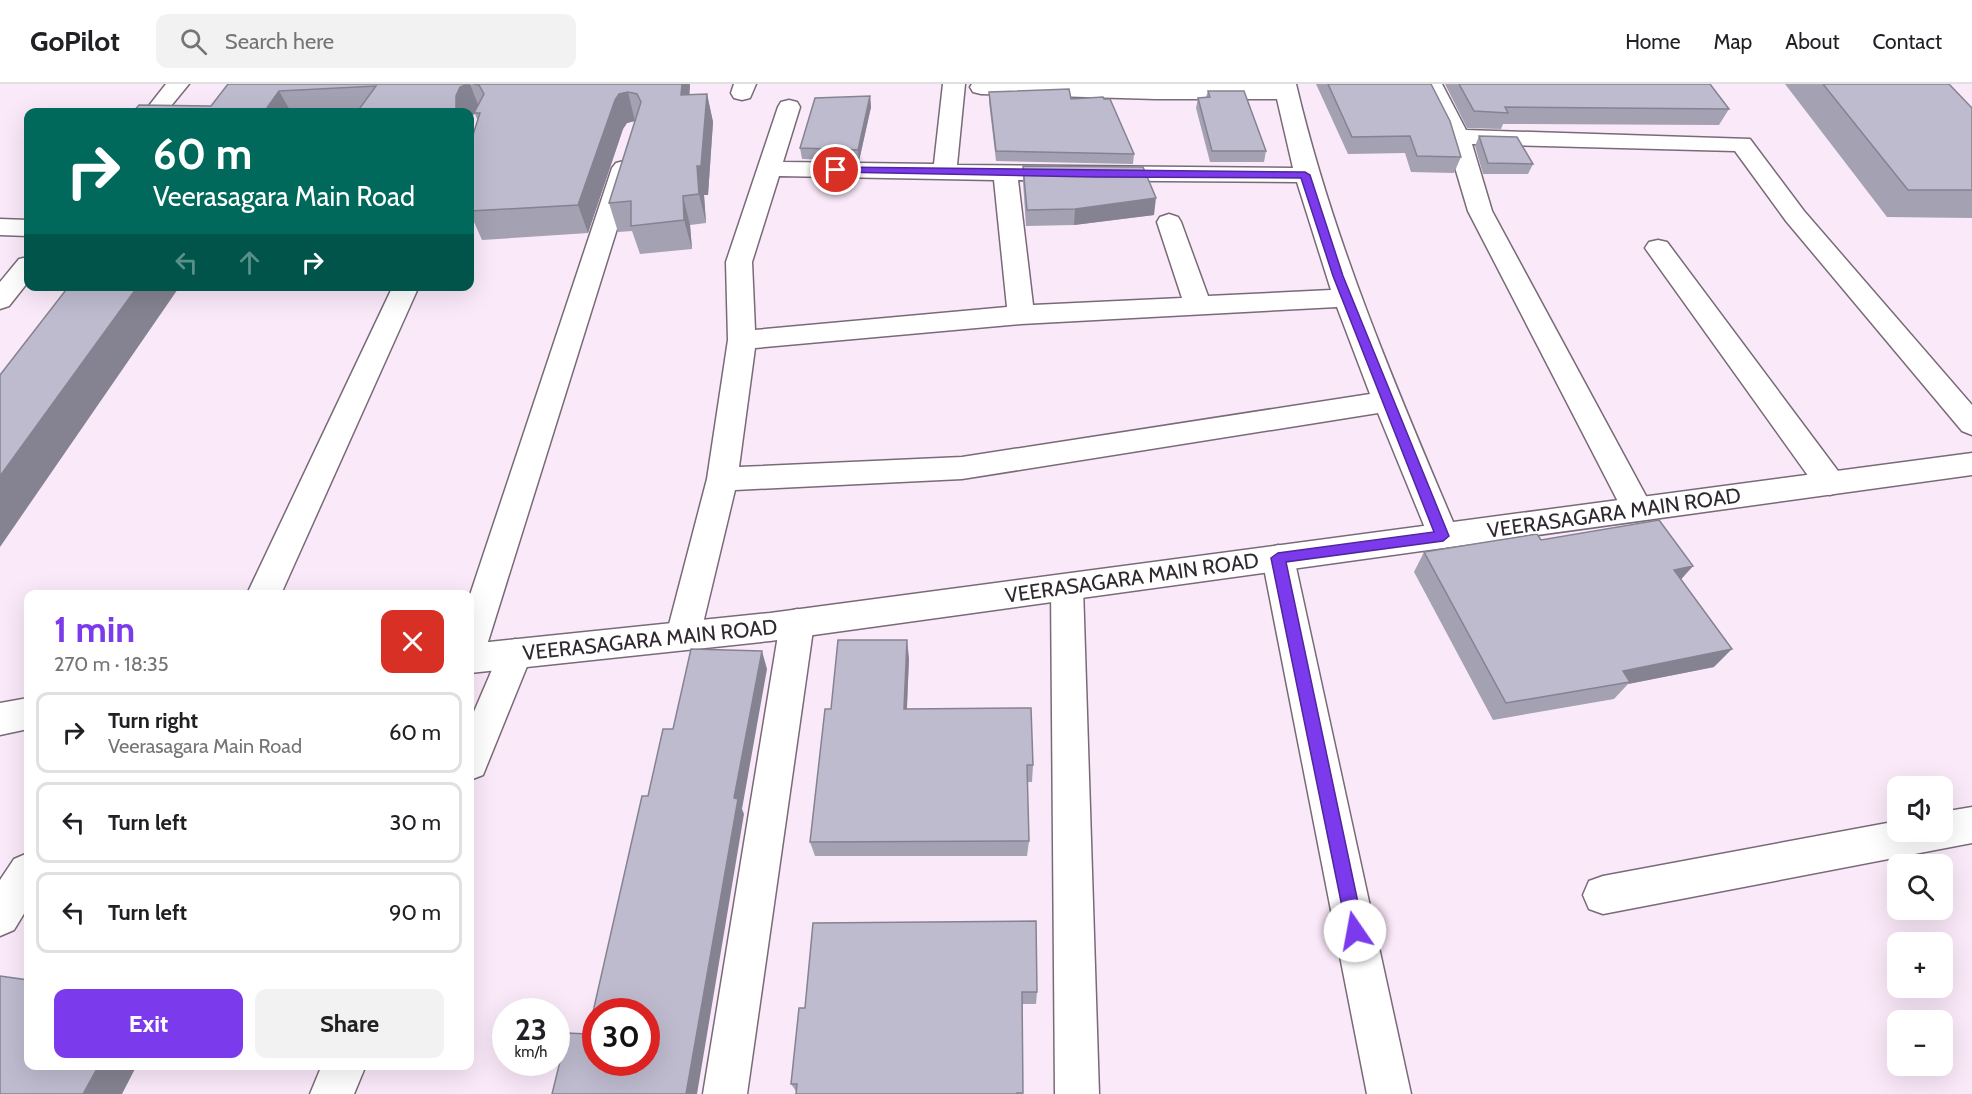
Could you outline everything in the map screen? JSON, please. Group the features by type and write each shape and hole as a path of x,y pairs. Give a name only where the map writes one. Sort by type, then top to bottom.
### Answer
{"street":[{"path":"158,108 178,84"},
{"path":"945,171 954,84"},
{"path":"1431,84 1458,137 1480,211 1637,509"},
{"path":"981,87 1156,92 1286,88 1305,175 1347,298 1443,536"},
{"path":"683,636 722,479 742,340 739,262 771,169 789,107"},
{"path":"1458,137 1742,144 1795,216 1972,424"},
{"path":"474,633 633,141"},
{"path":"771,169 1305,175"},
{"path":"1005,172 1021,315"},
{"path":"1169,222 1198,306"},
{"path":"0,227 24,228"},
{"path":"1658,248 1830,483"},
{"path":"0,300 24,270"},
{"path":"266,590 404,291"},
{"path":"742,340 1021,315 1347,298"},
{"path":"722,479 962,468 1388,401"},
{"name":"VEERASAGARA MAIN ROAD","path":"474,659 797,623 1972,464"},
{"path":"1278,558 1389,1094"},
{"path":"1067,587 1077,1094"},
{"path":"725,1094 797,623"},
{"path":"474,753 515,654"},
{"path":"0,719 24,715"},
{"path":"1953,829 1972,825"},
{"path":"1603,895 1887,841"},
{"path":"0,916 24,878"},
{"path":"332,1094 342,1070"}],"building":[{"path":"228,84 468,84 460,87 456,96 456,108 360,108 376,86 279,91 267,108 136,108 139,105 211,106"},
{"path":"473,84 682,84 681,95 707,94 701,166 697,166 699,194 683,196 684,220 631,226 631,201 609,203 641,102 637,94 628,92 619,94 615,100 578,205 474,211 474,132 480,113 474,113 484,94 479,85"},
{"path":"1328,84 1431,84 1450,121 1461,157 1417,156 1410,136 1352,137"},
{"path":"1459,84 1710,84 1729,109 1505,107 1508,113 1474,111"},
{"path":"1823,84 1949,84 1972,108 1972,190 1908,190"},
{"path":"1069,89 1071,99 1103,97 1110,99 1134,154 996,151 989,92"},
{"path":"1208,91 1244,91 1266,151 1212,151 1198,98 1210,97"},
{"path":"870,96 858,150 800,148 815,98"},
{"path":"1479,136 1517,137 1533,164 1488,163"},
{"path":"1023,166 1143,167 1156,198 1075,209 1027,210"},
{"path":"65,291 134,291 0,476 0,375"},
{"path":"1659,520 1693,566 1674,570 1732,649 1623,671 1630,682 1506,703 1424,552 1537,534 1541,540"},
{"path":"838,640 907,640 904,709 1031,708 1033,765 1027,765 1029,841 810,842 825,709 831,709"},
{"path":"691,649 762,651 734,798 738,799 686,1094 552,1094 556,1076 570,1076 570,1033 582,1034 582,1076 660,1076 660,998 596,998 642,796 648,796 663,729 673,729"},
{"path":"1036,921 1037,992 1022,992 1023,1093 796,1094 797,1084 791,1084 799,1008 805,1008 813,923"},
{"path":"0,976 24,979 24,1070 96,1070 83,1094 0,1094"}],"route":[{"path":"836,170 1305,175 1338,276 1443,536 1278,558 1355,931"}]}
